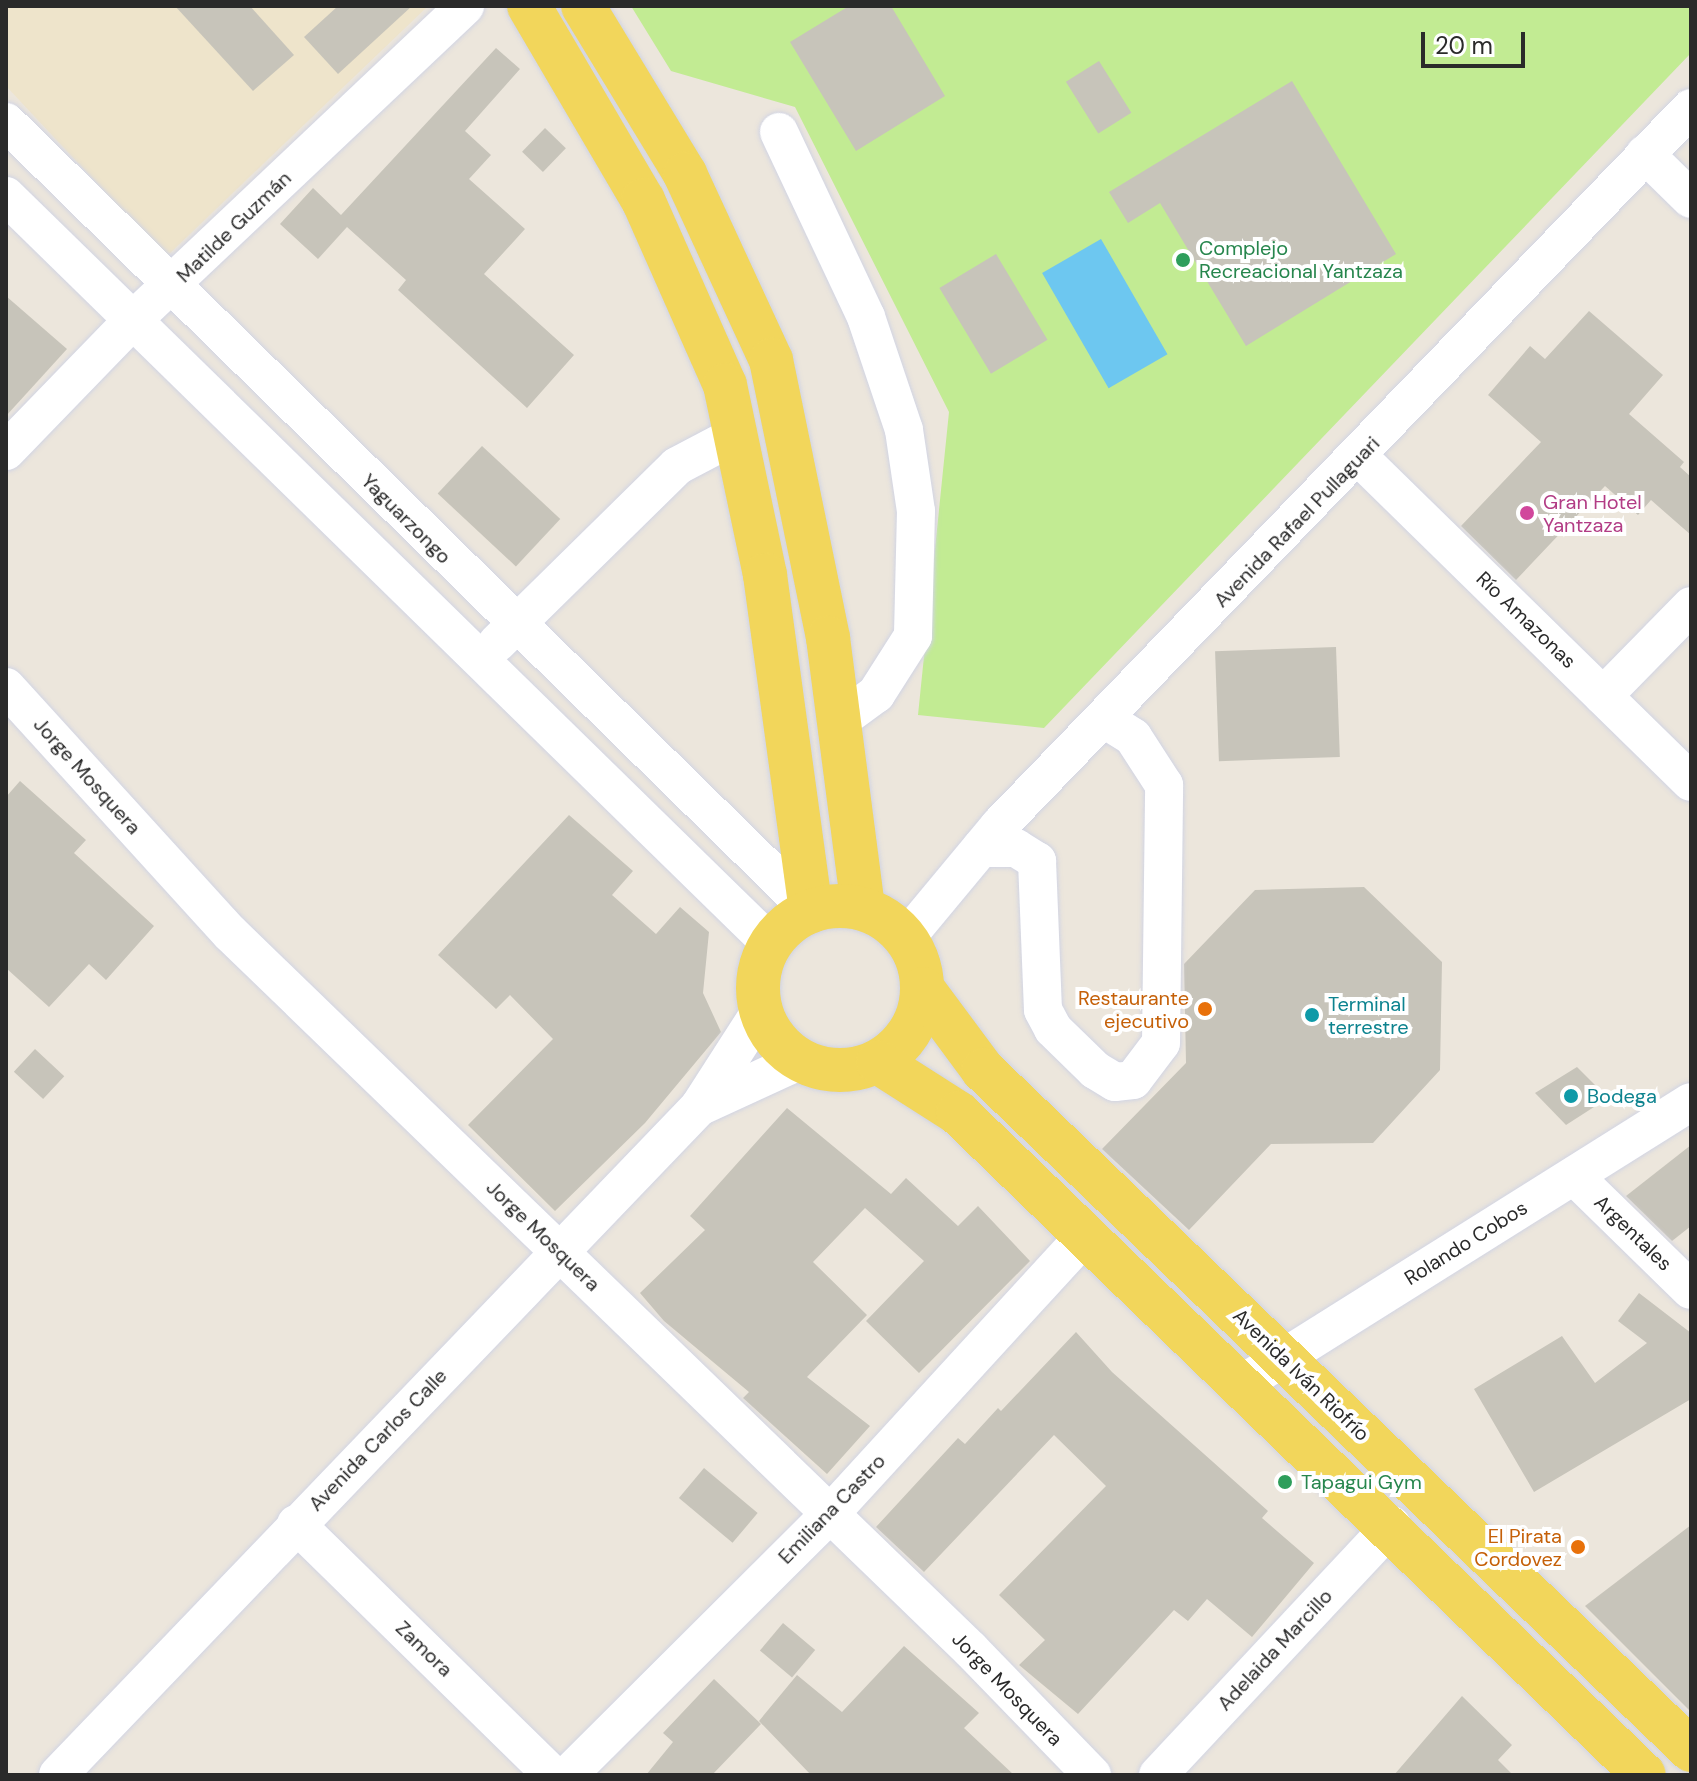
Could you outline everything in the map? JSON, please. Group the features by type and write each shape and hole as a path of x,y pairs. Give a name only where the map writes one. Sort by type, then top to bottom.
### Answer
{"main road":[{"path":"529,6 643,200 725,385 765,575 811,911"},
{"path":"583,6 685,174 771,360 839,721 863,908"},
{"path":"863,908 906,938 923,989 910,1029 878,1062 846,1071 801,1060 760,1012 760,970 771,944 811,911 863,908"},
{"name":"Avenida Iván Riofrío","path":"923,989 983,1070 1691,1750"},
{"path":"878,1062 958,1113 1240,1385 1392,1525 1644,1775"}],"street":[{"name":"Matilde Guzmán","path":"6,451 133,320 173,286 465,6"},
{"name":"Avenida Rafael Pullaguari","path":"906,938 981,848 1360,458 1691,108"},
{"name":"Yaguarzongo","path":"6,122 514,626 811,911"},
{"path":"779,132 866,317 904,430 916,511 913,636 876,694 839,721"},
{"path":"1645,154 1691,199"},
{"path":"6,196 771,944"},
{"path":"480,659 677,466 736,435"},
{"name":"Río Amazonas","path":"1360,458 1691,782"},
{"path":"1603,696 1691,606"},
{"name":"Jorge Mosquera","path":"6,687 230,933 1092,1775"},
{"path":"981,848 1016,848 1037,861 1043,1010 1053,1029 1095,1070 1115,1082 1133,1080 1161,1043 1164,785 1133,737 1104,719"},
{"name":"Avenida Carlos Calle","path":"58,1775 699,1107 760,1012"},
{"name":"Avenida Carlos Calle","path":"699,1107 801,1060"},
{"name":"Rolando Cobos","path":"1240,1385 1691,1102"},
{"name":"Argentales","path":"1574,1176 1691,1290"},
{"name":"Emiliana Castro","path":"568,1775 829,1515 1086,1235"},
{"name":"Zamora","path":"296,1524 552,1775"},
{"name":"Adelaida Marcillo","path":"1158,1775 1392,1525"}],"shaded area":[{"path":"6,6 428,6 166,257 6,86"}],"green space":[{"name":"Complejo Recreacional Yantzaza","path":"631,6 1691,6 1691,53 1044,728 918,715 949,412 795,107 671,71"}],"water":[{"path":"1101,239 1168,354 1109,388 1042,273"}],"building":[{"path":"175,6 250,6 294,55 253,91"},
{"path":"338,6 412,6 338,74 304,37"},
{"path":"849,6 891,6 945,96 856,151 790,42"},
{"path":"496,48 520,69 465,131 491,155 469,179 525,229 484,274 574,355 527,408 398,290 406,280 347,227 318,259 280,224 313,188 341,215"},
{"path":"1099,61 1131,113 1098,133 1066,82"},
{"path":"1292,81 1396,254 1246,346 1160,203 1128,223 1109,192"},
{"path":"545,128 566,148 543,172 522,152"},
{"path":"996,254 1048,340 991,374 939,288"},
{"path":"6,296 67,349 6,416"},
{"path":"1589,311 1663,375 1629,414 1684,462 1680,467 1691,477 1691,535 1651,500 1638,515 1605,486 1516,580 1461,526 1541,442 1488,395 1530,346 1545,359"},
{"path":"482,446 560,519 516,567 438,494"},
{"path":"1336,647 1340,757 1219,761 1215,651"},
{"path":"20,781 86,840 74,853 154,926 106,980 89,964 49,1007 6,968 6,797"},
{"path":"569,815 633,871 612,895 656,934 680,907 709,932 703,993 721,1032 645,1123 555,1211 468,1125 553,1039 510,995 496,1009 438,955"},
{"name":"Terminal terrestre","path":"1364,887 1442,962 1440,1070 1373,1143 1271,1144 1189,1230 1102,1149 1186,1063 1184,964 1255,890"},
{"path":"35,1049 64,1076 43,1099 14,1072"},
{"name":"Bodega","path":"1577,1067 1608,1098 1566,1125 1535,1093"},
{"path":"787,1108 891,1194 906,1178 958,1226 978,1206 1030,1261 919,1373 866,1321 924,1261 865,1208 813,1262 867,1315 807,1377 870,1426 827,1474 743,1398 749,1392 664,1321 640,1293 705,1230 690,1216"},
{"path":"1691,1145 1691,1226 1672,1241 1626,1196"},
{"path":"1639,1293 1691,1333 1691,1399 1534,1492 1474,1389 1562,1336 1595,1383 1647,1343 1618,1321"},
{"path":"1076,1332 1112,1372 1268,1511 1262,1518 1314,1563 1252,1637 1207,1599 1188,1621 1174,1610 1078,1714 1019,1665 1045,1640 999,1595 1106,1486 1054,1435 924,1572 876,1527 958,1438 965,1444"},
{"path":"704,1468 758,1513 733,1543 679,1498"},
{"path":"1691,1525 1691,1712 1585,1606"},
{"path":"783,1623 815,1650 792,1678 760,1651"},
{"path":"904,1646 979,1713 964,1728 1014,1775 811,1775 759,1721 797,1675 842,1712"},
{"path":"714,1679 761,1724 712,1775 646,1775 673,1742 663,1733"},
{"path":"1462,1696 1512,1745 1498,1760 1513,1775 1394,1775"}],"place":[{"name":"Complejo Recreacional Yantzaza","path":"1183,260"},
{"name":"Gran Hotel Yantzaza","path":"1527,513"},
{"name":"Restaurante ejecutivo","path":"1205,1009"},
{"name":"Terminal terrestre","path":"1312,1015"},
{"name":"Bodega","path":"1571,1096"},
{"name":"Tapagui Gym","path":"1285,1482"},
{"name":"El Pirata Cordovez","path":"1578,1547"}]}
